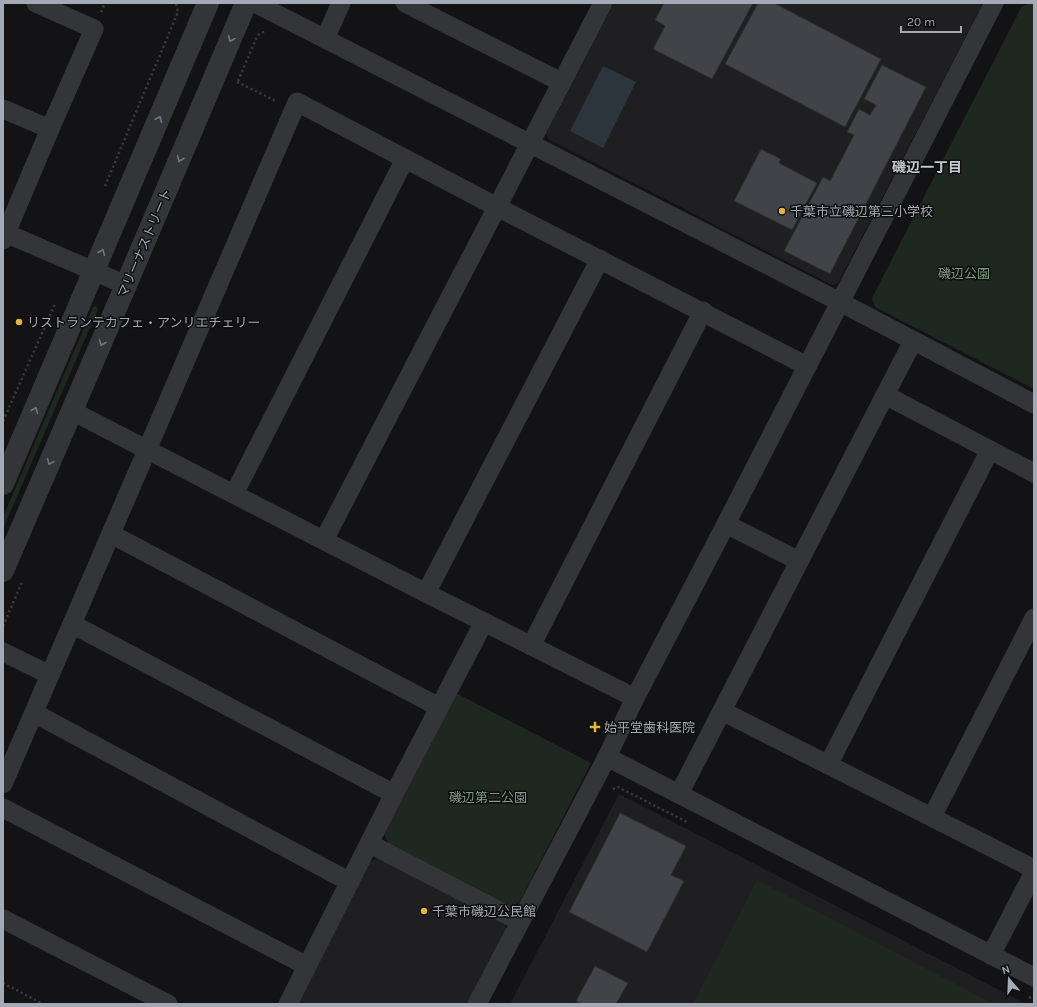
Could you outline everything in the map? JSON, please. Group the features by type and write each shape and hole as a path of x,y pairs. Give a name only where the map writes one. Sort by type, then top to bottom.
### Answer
{"street":[{"path":"36,3 94,29 4,235 126,285"},
{"path":"3,484 208,3"},
{"name":"マリーナストリート","path":"3,571 246,3"},
{"path":"255,3 840,302 1034,404"},
{"path":"325,39 341,3"},
{"path":"405,3 561,82"},
{"path":"324,540 603,3"},
{"path":"477,1004 519,921 607,757 635,698 994,3"},
{"path":"3,784 297,102 497,207 807,366"},
{"path":"3,109 50,130"},
{"path":"234,494 405,159"},
{"path":"426,593 600,259"},
{"path":"531,646 703,312"},
{"path":"679,794 913,340"},
{"path":"885,395 1034,473"},
{"path":"72,411 426,593 635,698"},
{"path":"828,765 990,450"},
{"path":"726,524 799,561"},
{"path":"111,534 439,707"},
{"path":"932,817 1034,618"},
{"path":"288,1004 394,794 484,622"},
{"path":"72,624 394,794"},
{"path":"3,652 50,675"},
{"path":"722,711 1034,869"},
{"path":"34,713 350,882"},
{"path":"607,757 1034,977"},
{"path":"3,808 307,966"},
{"path":"370,844 519,921"},
{"path":"991,955 1034,872"},
{"path":"3,919 168,1004"}],"path":[{"path":"104,189 178,12 176,3"},
{"path":"237,82 293,110"},
{"path":"3,421 57,298"},
{"path":"611,789 618,787 696,827"},
{"path":"3,984 43,1004"},
{"path":"1027,996 1034,999"}],"shaded area":[{"name":"千葉市立磯辺第三小学校","path":"614,3 983,3 838,283 832,285 548,139 546,134"},
{"path":"603,66 636,82 603,148 570,131"},
{"path":"619,794 1026,1004 510,1004"},
{"path":"381,857 503,920 507,930 469,1004 297,1004 371,861"}],"green space":[{"name":"磯辺公園","path":"1031,3 1034,4 1034,389 875,307 872,298 1022,6"},
{"path":"96,306 98,309 3,529 3,517 93,307"},
{"name":"磯辺第二公園","path":"456,693 591,763 519,903 511,906 388,843 384,834"},
{"path":"757,880 994,1004 693,1004"}],"building":[{"path":"664,3 753,3 712,79 653,49 665,26 655,20"},
{"path":"758,3 774,3 881,59 845,127 725,64"},
{"path":"882,65 926,87 830,274 784,251 823,177 830,181 854,135 847,132 859,109 870,115 876,105 864,99"},
{"path":"761,149 781,159 779,163 817,183 792,230 734,201"},
{"path":"620,813 686,846 671,875 684,881 647,952 569,912"},
{"path":"595,966 628,983 616,1004 581,1004 576,1001"}],"place":[{"name":"千葉市立磯辺第三小学校","path":"782,211"},
{"name":"リストランテカフェ・アンリエチェリー","path":"19,322"},
{"name":"始平堂歯科医院","path":"595,727"},
{"name":"千葉市磯辺公民館","path":"424,911"}],"district":[{"name":"磯辺一丁目","path":"927,167"}]}
